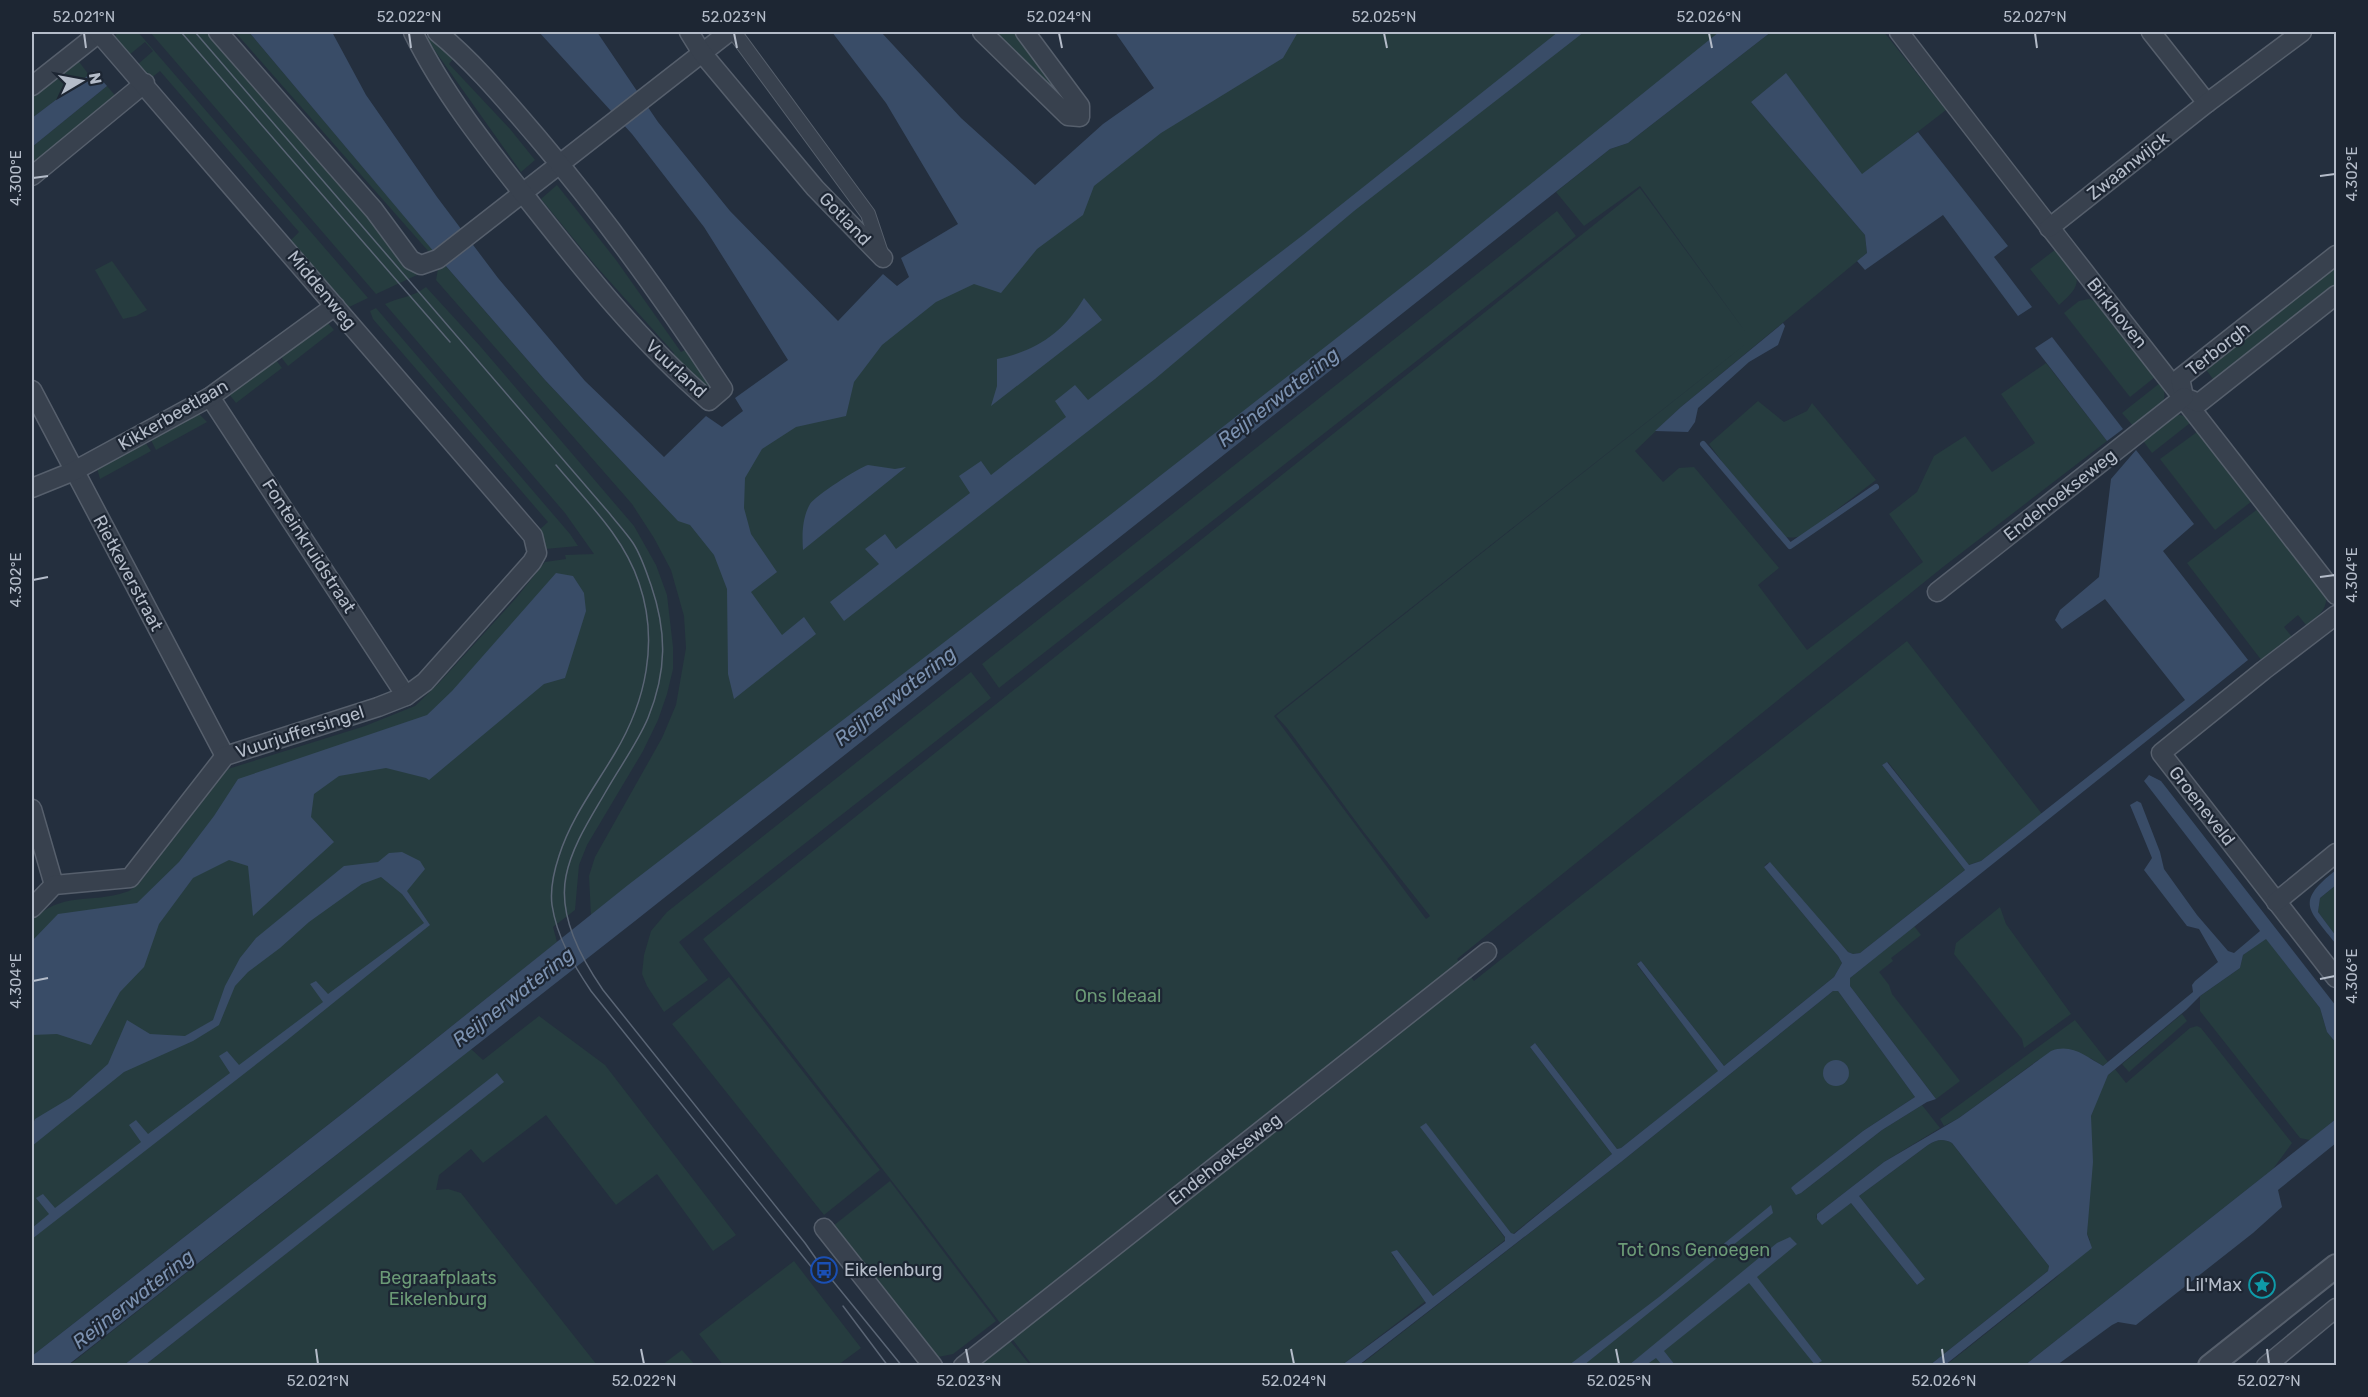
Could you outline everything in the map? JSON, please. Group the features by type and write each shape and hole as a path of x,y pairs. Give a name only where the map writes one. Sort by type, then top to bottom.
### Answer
{"street":[{"path":"32,86 99,32"},
{"name":"Middenweg","path":"99,32 533,536 537,553"},
{"path":"218,32 374,210 411,260 430,262 478,228 729,32"},
{"name":"Vuurland","path":"413,32 471,125 598,290 670,368 709,401 723,389 640,267 560,164 502,96 437,32"},
{"name":"Gotland","path":"689,32 702,53 815,188 883,258"},
{"name":"Gotland","path":"734,32 868,214 883,258"},
{"path":"982,32 1068,117 1080,117 1080,106 1025,32"},
{"name":"Birkhoven","path":"1899,32 2049,228 2184,397 2337,595"},
{"path":"2151,32 2207,103"},
{"name":"Zwaanwijck","path":"2049,228 2207,103 2302,32"},
{"path":"32,176 145,83"},
{"name":"Terborgh","path":"2337,255 2180,378 2184,397 2199,403 2337,295"},
{"name":"Kikkerbeetlaan","path":"32,488 74,471 210,397 335,306"},
{"name":"Rietkeverstraat","path":"32,390 225,756"},
{"name":"Fonteinkruidstraat","path":"210,397 406,696"},
{"name":"Endehoekseweg","path":"1937,592 2184,397"},
{"name":"Vuurjuffersingel","path":"54,885 130,878 225,756 406,696 425,682 532,562 537,553"},
{"name":"Groeneveld","path":"2337,615 2161,753 2337,978"},
{"path":"32,809 54,885 32,908"},
{"path":"2276,902 2337,853"},
{"name":"Endehoekseweg","path":"963,1365 1487,952"},
{"path":"824,1228 933,1365"},
{"path":"2210,1365 2337,1266"},
{"path":"2266,1365 2337,1308"}],"green space":[{"path":"118,32 138,32 368,298 347,308 289,242 299,232 160,71 150,79 137,65 153,51 145,42 129,55 114,38"},
{"path":"150,32 207,32 369,215 409,268 417,275 376,294"},
{"path":"235,32 249,32 433,250 429,252"},
{"path":"989,32 1016,32 1071,109"},
{"path":"1265,32 1728,32 1112,519 591,916 589,876 595,857 662,738 676,705 686,648 684,616 671,570 632,504 436,280 438,269 445,265 545,380 661,503 698,487"},
{"name":"Ons Ideaal","path":"1771,32 1884,32 1946,110 1862,175 1786,74 1751,102 1865,235 1867,253 1681,407 1635,451 1663,482 1679,468 1694,467 1779,568 1758,585 1807,650 1923,562 1889,514 1917,492 1934,456 1965,436 1992,472 2035,443 2001,394 2046,363 2107,441 1943,567 1457,959 1474,981 1907,641 2042,814 1981,861 1968,865 1888,762 1882,765 1965,870 1860,953 1853,954 1848,952 1768,863 1766,864 1764,867 1842,963 1834,977 1724,1066 1641,961 1637,965 1719,1071 1621,1148 1617,1149 1535,1043 1530,1047 1612,1154 1513,1234 1421,1127 1505,1240 1433,1296 1397,1250 1392,1255 1427,1300 1342,1365 1032,1365 703,939 1640,188 1747,334 1640,186 1584,226 1556,192 1610,149 1628,143","holes":["1752,339 1276,716 1430,916 1426,919 1274,716"]},
{"path":"428,34 453,59 449,64 510,129 535,160 521,172 428,41"},
{"path":"77,59 89,75 32,118 32,94"},
{"path":"107,86 118,99 32,169 32,147"},
{"path":"557,185 616,260 681,352 687,349 709,386 709,390 672,358 674,353 595,265 541,199"},
{"path":"1557,211 1576,236 999,688 982,664"},
{"path":"2056,249 2074,272 2077,283 2059,305 2030,269"},
{"path":"112,261 147,310 123,319 95,270"},
{"path":"2336,264 2336,288 2215,382 2205,368"},
{"path":"426,287 480,346 634,526 656,565 667,595 673,647 673,669 658,720 643,751 587,845 579,865 575,910 553,927 557,942 347,1110 32,1356 32,921 43,912 65,902 113,895 132,889 141,881 228,769 365,726 415,706 439,683 517,597 545,562 566,559 565,555 594,554 565,513 385,304"},
{"path":"2089,299 2099,303 2155,377 2130,397 2064,313 2079,301"},
{"path":"376,308 578,546 545,549 543,537 538,531 548,522 373,319 370,311"},
{"path":"327,322 334,330 288,366 281,357"},
{"path":"276,360 282,368 236,403 229,394"},
{"path":"2160,383 2164,390 2162,403 2153,414 2134,427 2122,413"},
{"path":"1758,401 1784,422 1807,411 1812,403 1876,480 1802,536 1791,538 1784,536 1757,508 1709,444"},
{"path":"199,414 207,422 156,450 151,440"},
{"path":"2176,414 2185,416 2190,423 2152,453 2141,438"},
{"path":"2197,432 2252,501 2215,530 2160,459"},
{"path":"145,442 151,451 100,479 97,468"},
{"path":"2259,508 2326,594 2324,608 2321,612 2306,625 2298,615 2284,627 2292,637 2262,661 2187,563"},
{"path":"971,672 991,698 679,942 708,980 664,1012 642,974 644,955 651,931 667,912"},
{"path":"2336,885 2336,936 2318,912 2320,898"},
{"path":"2000,907 2006,924 2071,1014 2024,1048 2022,1039 1954,954 1956,943"},
{"path":"1914,926 1921,935 1891,958 1893,961 1879,972 1889,985 1892,994 1960,1081 1936,1099 1850,986 1850,978"},
{"path":"2266,938 2320,1008 2327,1032 2336,1043 2336,1119 2310,1140 2300,1138 2200,1011 2200,996 2240,968 2243,955"},
{"path":"729,977 880,1170 824,1215 672,1024"},
{"name":"Tot Ons Genoegen","path":"1833,991 1838,991 1915,1097 1863,1131 1791,1188 1801,1193 1882,1130 1922,1105 1940,1128 1884,1162 1816,1217 1822,1224 1851,1203 1917,1285 1924,1279 1859,1196 1928,1145 1945,1140 1952,1143 2049,1266 2048,1271 1930,1365 1359,1366 1621,1162"},
{"path":"2182,1014 2187,1021 2129,1072 2122,1064"},
{"name":"Begraafplaats Eikelenburg","path":"539,1016 605,1065 736,1235 713,1251 657,1174 616,1205 546,1115 483,1163 471,1149 439,1175 436,1190 448,1189 461,1193 597,1365 145,1365 503,1082 124,1365 68,1366 471,1049 483,1060"},
{"path":"2075,1020 2108,1062 2103,1066 2090,1058 2038,1060 1959,1118 1944,1126 1940,1119"},
{"path":"2197,1026 2201,1028 2292,1143 2273,1169 2025,1365 1945,1366 2057,1277 2090,1240 2087,1234 2091,1116 2101,1087 2108,1075 2115,1069 2126,1083 2190,1028"},
{"path":"890,1181 996,1321 953,1354 938,1357 833,1226"},
{"path":"794,1261 861,1348 838,1365 723,1365 699,1334"},
{"path":"1007,1337 1030,1365 971,1366"},
{"path":"682,1350 695,1365 662,1365"}],"water":[{"path":"249,32 332,32 366,95 437,197 498,278 585,381 664,457 706,416 722,427 743,411 735,398 788,360 704,227 632,134 539,32 597,32 658,122 730,211 838,321 883,274 897,286 909,277 901,258 958,224 886,103 832,32 881,32 961,118 1035,185 1103,124 1154,88 1115,32 1298,32 1283,58 1161,133 1094,186 1083,215 1037,249 1001,293 974,284 936,302 882,345 854,382 846,416 796,427 762,449 745,478 744,508 751,534 777,572 751,592 782,635 804,617 816,634 734,699 728,674 727,589 714,555 690,525 678,521 545,380"},
{"path":"1558,32 1584,32 1354,211 1155,379 844,621 830,602 879,564 865,549 885,534 896,549 970,493 959,476 981,461 991,475 1066,417 1055,401 1075,385 1088,400 1303,235"},
{"name":"Reijnerwatering","path":"1719,32 1771,32 1628,143 1610,149 635,921 68,1365 32,1365 32,1356 347,1110 628,885 1110,515 1430,265"},
{"path":"94,71 107,86 32,147 32,118"},
{"path":"1786,73 1862,174 1918,132 2008,246 1994,257 2032,307 2018,316 1943,215 1865,270 1857,261 1867,253 1865,235 1751,102"},
{"path":"1084,298 1102,320 991,406 997,386 997,359 1024,351 1047,339 1058,331"},
{"path":"1783,323 1785,326 1778,345 1749,362 1698,408 1695,422 1688,432 1655,431 1681,407"},
{"path":"2052,337 2123,429 2107,441 2035,348"},
{"path":"2136,450 2194,524 2163,551 2248,660 1850,978 1850,986 1936,1099 1927,1102 1882,1130 1796,1195 1791,1188 1793,1186 1863,1131 1915,1097 1838,991 1833,991 1621,1162 1359,1365 1342,1365 1426,1303 1391,1252 1397,1250 1433,1296 1505,1241 1505,1237 1420,1127 1426,1123 1514,1234 1612,1154 1530,1047 1535,1043 1617,1149 1621,1148 1718,1071 1637,964 1641,961 1724,1066 1834,977 1842,963 1764,867 1770,862 1848,952 1853,954 1860,953 1965,870 1882,765 1887,762 1969,865 1981,861 2185,700 2105,599 2062,629 2055,620 2060,610 2099,577 2111,479"},
{"path":"868,465 895,469 906,467 803,550 804,521 810,504 837,483"},
{"path":"556,573 573,576 584,593 586,611 565,678 544,684 429,780 386,768 339,776 314,794 311,817 334,842 253,916 248,866 229,860 193,878 159,924 144,967 120,992 91,1045 57,1034 32,1035 32,941 58,914 137,903 179,862 214,816 238,779 427,715 452,691"},
{"path":"2149,775 2161,781 2336,1006 2336,1043 2327,1032 2320,1008 2266,939 2243,955 2240,968 2200,996 2108,1075 2091,1116 2093,1162 2087,1234 2092,1248 1945,1365 1930,1365 2048,1271 2049,1266 1952,1143 1945,1140 1928,1145 1859,1196 1925,1279 1917,1285 1851,1203 1822,1225 1817,1219 1817,1214 1884,1162 1959,1118 2051,1051 2072,1050 2103,1066 2193,992 2192,985 2195,981 2218,962 2199,929 2187,926 2144,870 2152,858 2130,805 2137,801 2141,803 2160,852 2164,869 2197,915 2228,951 2234,953 2260,931 2144,781"},
{"path":"402,852 420,861 425,869 407,891 430,925 286,1041 32,1239 32,1228 49,1214 36,1198 43,1194 55,1208 141,1142 129,1125 136,1120 148,1134 230,1073 219,1056 227,1051 239,1065 323,1002 310,984 316,981 328,994 424,923 402,894 381,877 362,884 309,922 248,972 235,986 219,1025 193,1041 124,1072 32,1146 32,1126 35,1119 70,1098 108,1064 127,1020 150,1034 185,1036 213,1020 225,986 240,958 256,938 344,866 378,862 389,853"},
{"path":"2336,870 2336,885 2320,898 2318,912 2336,936 2336,944 2313,914 2310,899 2314,891"},
{"path":"1836,1060 1845,1064 1849,1073 1845,1082 1836,1086 1827,1082 1823,1073 1827,1064"},
{"path":"497,1073 504,1082 145,1365 124,1365"},
{"path":"2336,1119 2336,1143 2278,1190 2282,1207 2253,1233 2136,1325 2118,1322 2112,1325 2057,1365 2025,1365"},
{"path":"1771,1205 1773,1213 1584,1365 1569,1365 1659,1297"},
{"path":"1790,1237 1797,1244 1757,1277 1822,1361 1815,1365 1749,1283 1664,1351 1675,1365 1662,1365 1656,1358 1646,1365 1629,1365 1777,1243"}],"waterway":[{"path":"1703,444 1790,546 1876,487"}],"tram line":[{"path":"181,32 450,342"},
{"path":"195,32 610,514 636,548 651,585 660,619 662,668 654,701 644,728 577,843 566,876 564,891 568,921 587,964 603,990 902,1366"},
{"path":"556,465 604,521 624,550 639,583 645,605 648,649 646,670 635,713 615,753 577,816 559,856 552,893 554,917 572,961 591,991 813,1269"},
{"path":"843,1306 888,1366"}],"place":[{"name":"Eikelenburg","path":"824,1270"},
{"name":"Lil'Max","path":"2262,1285"}]}
